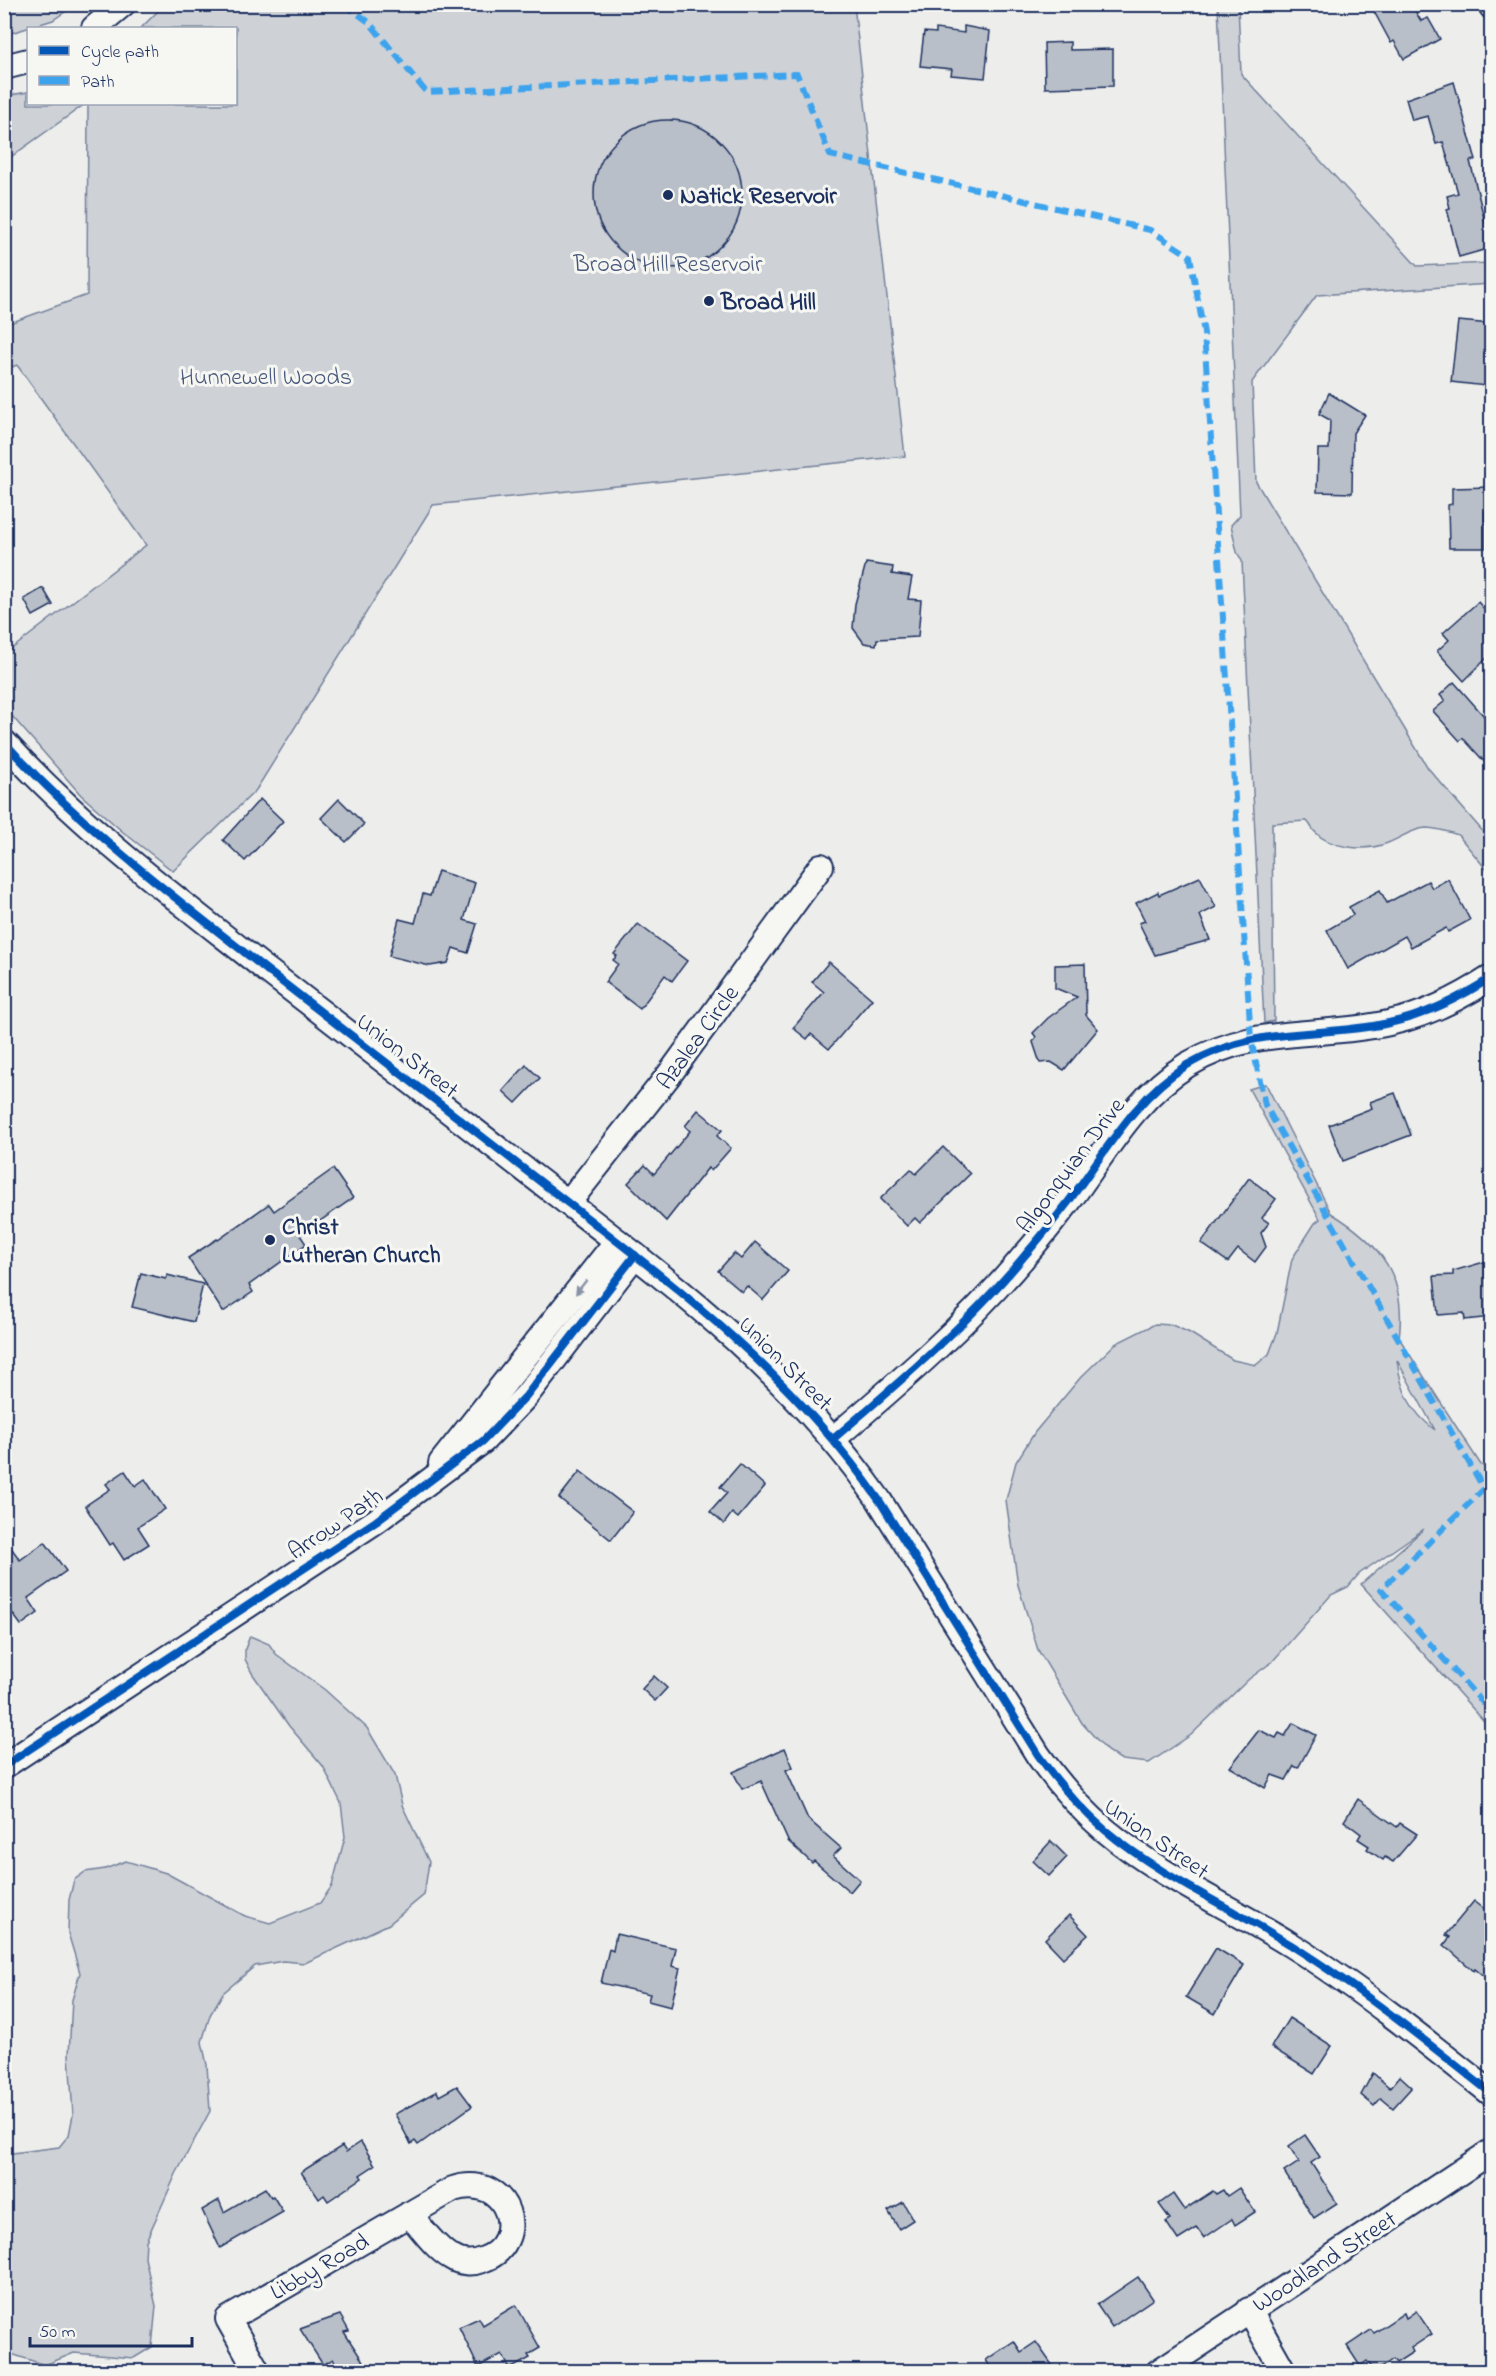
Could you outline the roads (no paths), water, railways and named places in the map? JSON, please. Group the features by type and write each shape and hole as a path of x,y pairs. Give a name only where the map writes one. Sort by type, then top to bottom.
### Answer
{"street":[{"path":"94,27 123,4"},
{"path":"4,67 27,61"},
{"name":"Union Street","path":"4,742 70,809 172,896 626,1248 735,1337 788,1388 833,1439 879,1500 1038,1755 1059,1784 1104,1829 1160,1870 1260,1926 1322,1965 1436,2049 1491,2094"},
{"name":"Azalea Circle","path":"568,1203 669,1075 821,867"},
{"name":"Algonquian Drive","path":"833,1439 952,1333 994,1290 1069,1201 1132,1112 1166,1080 1185,1066 1206,1055 1251,1039 1277,1034 1370,1026 1416,1016 1467,994 1491,977"},
{"name":"Arrow Path","path":"4,1766 376,1521 425,1483 626,1248"},
{"name":"Woodland Street","path":"1158,2372 1491,2151"},
{"name":"Libby Road","path":"258,2372 228,2319 409,2214"},
{"path":"1249,2310 1284,2372"}],"place":[{"name":"Natick Reservoir","path":"668,195"},
{"name":"Broad Hill","path":"709,301"},
{"name":"Christ Lutheran Church","path":"270,1240"}],"park label":[{"name":"Broad Hill Reservoir","path":"668,263"},
{"name":"Hunnewell Woods","path":"266,376"}]}
